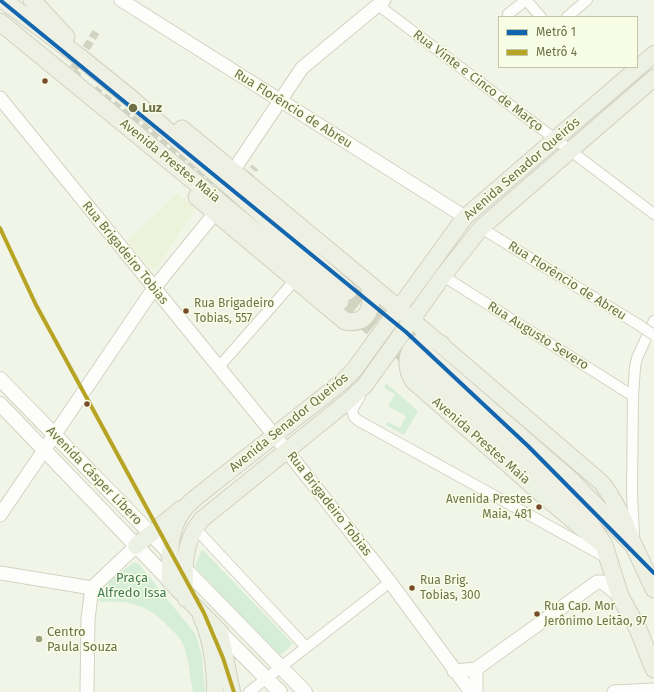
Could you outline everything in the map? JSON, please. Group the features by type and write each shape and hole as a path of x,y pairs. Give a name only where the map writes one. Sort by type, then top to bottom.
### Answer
{"highway":[{"name":"Avenida Prestes Maia","path":"0,22 344,296 134,101 81,58 3,0"},
{"path":"32,0 69,40 81,58"},
{"path":"134,101 154,108 233,171 398,308"},
{"path":"100,103 114,123 131,140 215,213 342,319 348,321 359,319 369,310 372,299 369,285"},
{"name":"Avenida Prestes Maia","path":"654,589 634,546 573,482 417,356 578,506 607,553 620,596 638,629 654,669"}],"main road":[{"name":"Avenida Senador Queirós","path":"638,68 654,54"},
{"name":"Avenida Senador Queirós","path":"170,581 169,554 173,529 190,502 343,381 354,370 465,217 638,68"},
{"name":"Avenida Senador Queirós","path":"186,599 184,568 186,550 195,528 204,516 333,415 365,385 443,276 481,228 654,78"},
{"name":"Avenida Prestes Maia","path":"398,308 443,345 602,483 612,496 625,521 634,546"},
{"name":"Avenida Prestes Maia","path":"443,345 435,341 427,340 418,343 412,348 407,356 406,364 408,373 413,381 607,553"},
{"name":"Avenida Cásper Líbero","path":"0,379 305,692"},
{"name":"Avenida Cásper Líbero","path":"0,404 45,449 186,599 280,692"},
{"path":"136,546 150,533 190,502"},
{"path":"200,613 210,641 215,677 215,692"},
{"path":"220,632 232,692"}],"street":[{"name":"Rua Florêncio de Abreu","path":"121,0 465,217"},
{"path":"508,14 526,0 540,16"},
{"path":"568,16 586,0"},
{"path":"233,171 302,68 381,3"},
{"name":"Rua Vinte e Cinco de Março","path":"381,3 654,214"},
{"name":"Rua Brigadeiro Tobias","path":"0,98 287,451 390,582 470,692"},
{"path":"0,515 154,288 215,213"},
{"name":"Rua Florêncio de Abreu","path":"481,228 654,335"},
{"name":"Rua Augusto Severo","path":"443,276 633,396"},
{"path":"218,368 295,280"},
{"path":"634,546 632,494 633,396 637,358 654,321"},
{"path":"365,385 352,410 354,417 359,421 607,553"},
{"path":"195,528 306,647"},
{"path":"87,692 88,619 92,588 136,546"},
{"path":"0,572 92,588"},
{"path":"249,692 390,582"},
{"path":"454,671 476,669 597,582 602,582 620,596"},
{"path":"476,669 476,692"},
{"path":"614,692 654,690"}],"shaded area":[{"path":"177,193 196,208 156,269 153,269 147,265 128,241"}],"green space":[{"path":"386,383 418,411 404,435 386,425 388,422 400,428 406,416 388,406 395,394 384,388"},
{"name":"Praça Alfredo Issa","path":"202,549 293,644 279,656 195,567"},
{"name":"Praça Alfredo Issa","path":"134,562 139,564 196,635 202,657 205,692 193,692 186,652 183,644 180,638 161,620 146,609 130,603 100,602 99,600 109,582"}],"tunnel":[{"path":"79,77 72,71 96,32"},
{"path":"94,89 216,184"},
{"path":"224,208 255,167"},
{"path":"348,291 422,351"},
{"path":"340,301 413,362"}],"metro line":[{"name":"1","path":"0,0 406,332 528,446 654,573"},
{"name":"4","path":"0,228 36,305 204,613 223,658 234,692"}],"place":[{"name":"Luz","path":"133,108"},
{"name":"Rua Brigadeiro Tobias, 557","path":"186,311"},
{"name":"Avenida Prestes Maia, 481","path":"539,507"},
{"name":"Rua Brig. Tobias, 300","path":"412,588"},
{"name":"Rua Cap. Mor Jerônimo Leitão, 97","path":"537,614"},
{"name":"Centro Paula Souza","path":"39,639"}]}
